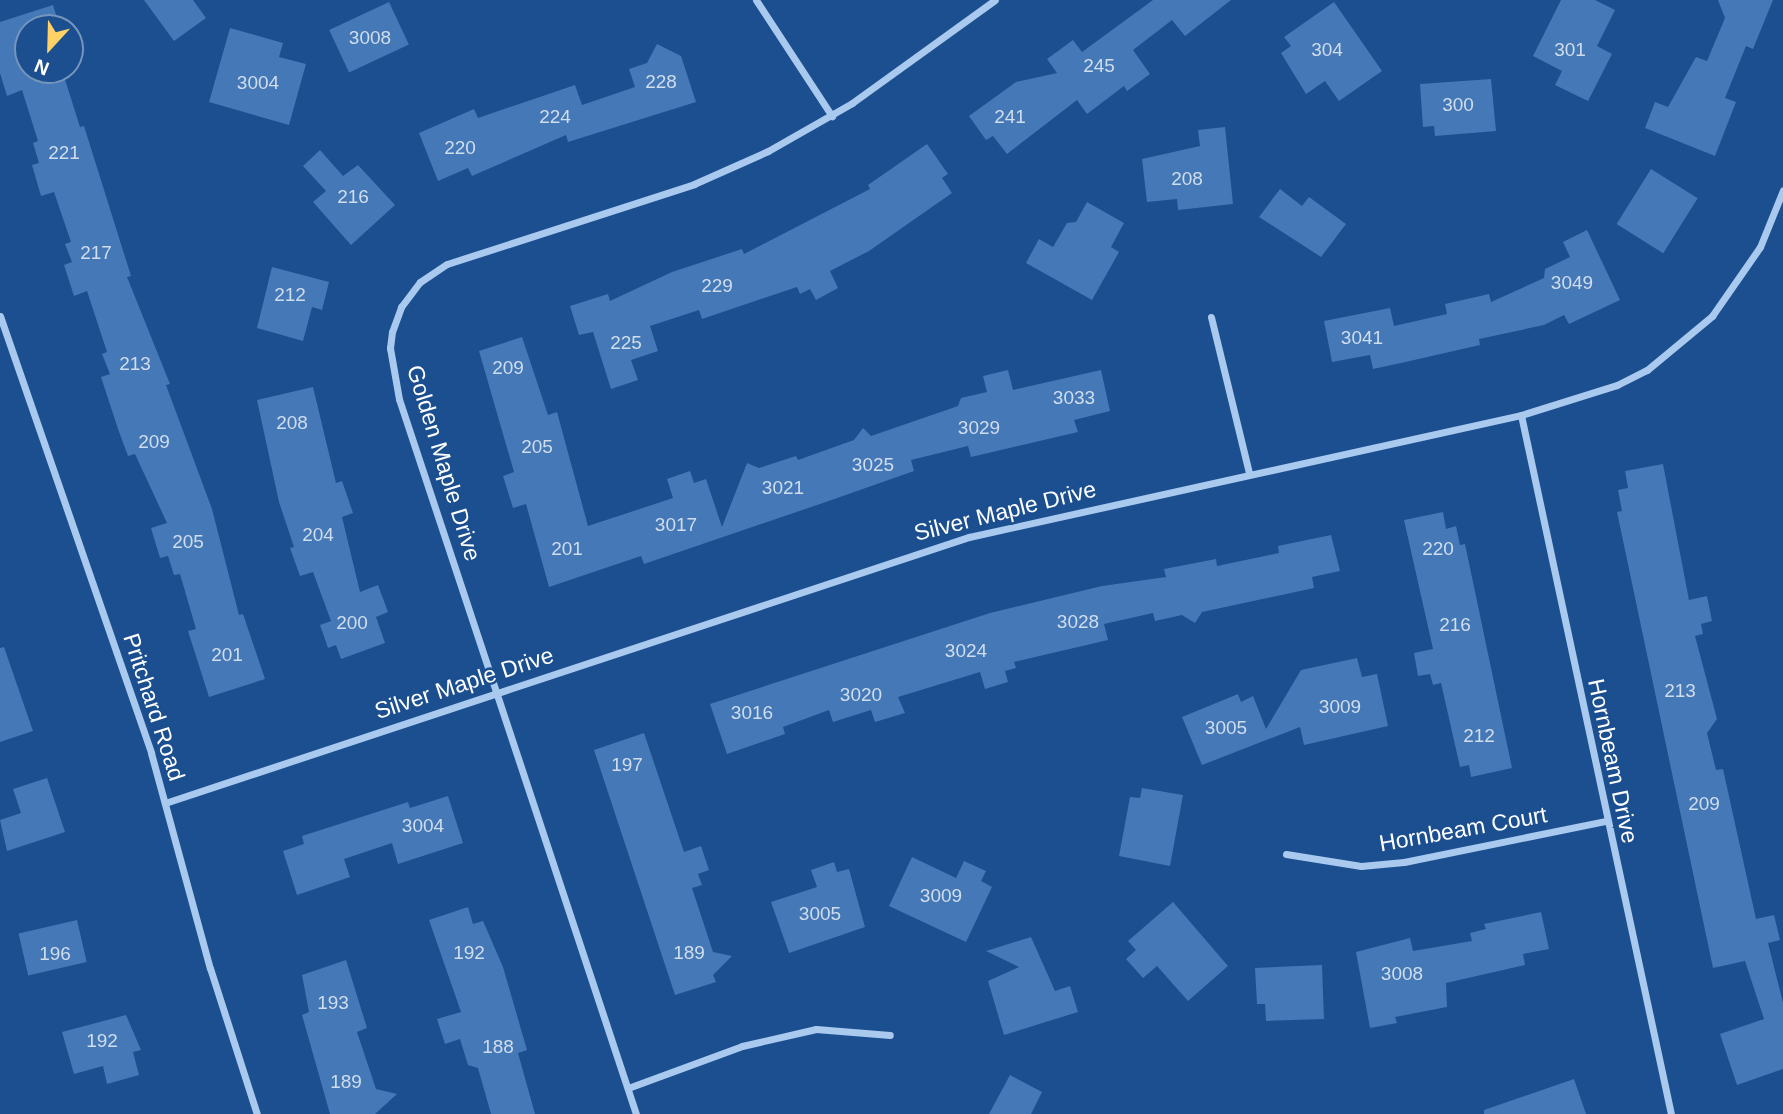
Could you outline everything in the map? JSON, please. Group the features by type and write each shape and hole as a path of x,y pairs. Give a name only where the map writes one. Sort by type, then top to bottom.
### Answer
{"street":[{"path":"756,0 832,116"},
{"name":"Golden Maple Drive","path":"636,1114 400,399 390,348 401,307 420,282 447,264 694,184 768,151 832,116 995,0"},
{"name":"Silver Maple Drive","path":"165,803 969,537 1521,415 1617,385 1647,370 1685,342 1735,287 1760,247 1783,190"},
{"name":"Pritchard Road","path":"0,316 165,803 210,968 257,1114"},
{"path":"1211,317 1249,473"},
{"name":"Hornbeam Drive","path":"1521,415 1605,821 1671,1114"},
{"name":"Hornbeam Court","path":"1286,854 1361,866 1404,862 1605,821"},
{"path":"628,1088 741,1046 816,1029 890,1035"}],"building":[{"path":"144,0 193,0 206,18 174,41"},
{"path":"1153,0 1231,0 1185,36 1172,20 1133,50 1150,74 1127,91 1124,86 1087,114 1077,100 1007,154 993,136 986,140 969,116 1016,82 1057,73 1047,59 1073,40 1082,52"},
{"path":"1561,0 1595,0 1615,10 1597,46 1612,54 1588,101 1555,85 1562,71 1533,56"},
{"path":"1718,0 1773,0 1753,49 1746,46 1725,98 1736,102 1715,156 1645,128 1655,102 1668,107 1696,57 1707,61 1725,18"},
{"path":"389,2 409,45 349,72 329,30"},
{"path":"1334,2 1382,71 1339,101 1325,81 1306,94 1281,53 1291,46 1284,37"},
{"path":"53,5 56,14 25,14"},
{"path":"14,18 14,84 66,84 80,127 84,126 131,276 127,277 170,384 166,385 212,509 239,615 243,614 265,679 209,697 188,631 196,629 180,574 174,575 168,556 160,558 151,528 167,523 135,454 128,456 118,429 101,377 110,374 102,354 107,352 87,291 74,296 64,265 72,262 65,244 71,242 54,192 41,196 32,165 39,163 33,143 38,141 22,90 7,96 0,73 0,22"},
{"path":"230,28 283,43 279,57 306,64 289,125 209,102"},
{"path":"657,44 681,56 696,102 568,142 566,135 472,176 468,168 438,181 419,133 474,109 478,118 575,85 582,105 635,87 629,69 647,63"},
{"path":"1491,79 1496,131 1435,136 1434,126 1423,127 1420,84"},
{"path":"1225,127 1233,204 1178,210 1177,199 1147,202 1142,159 1200,146 1198,130"},
{"path":"927,144 948,174 942,178 952,193 869,251 830,271 838,288 816,300 810,289 800,294 797,287 702,319 699,310 650,326 658,351 631,360 638,380 611,389 593,332 579,335 570,306 608,294 610,301 672,272 742,249 744,254 870,189 868,185"},
{"path":"320,150 343,176 358,165 395,205 351,245 313,202 326,191 303,166"},
{"path":"1651,169 1698,198 1663,253 1617,224"},
{"path":"1280,189 1302,206 1309,197 1346,224 1321,257 1259,217"},
{"path":"1087,202 1124,223 1111,247 1119,252 1092,300 1026,263 1039,239 1053,247 1067,223 1076,222"},
{"path":"1587,230 1620,300 1569,324 1564,315 1544,325 1479,339 1480,345 1401,363 1373,369 1370,355 1332,362 1324,321 1390,308 1394,326 1447,314 1445,304 1489,294 1491,302 1544,278 1545,269 1570,257 1563,242"},
{"path":"272,267 329,282 322,310 312,307 303,341 257,328"},
{"path":"522,337 548,415 557,412 588,526 673,498 667,479 690,471 694,483 706,479 722,527 747,463 759,468 796,456 798,460 854,440 863,428 871,436 958,406 961,398 987,392 983,376 1008,370 1013,390 1101,370 1110,411 1074,420 1078,432 971,457 968,446 911,460 914,471 823,503 644,564 641,556 549,587 526,504 513,508 503,476 514,472 479,351"},
{"path":"313,387 336,483 342,481 353,513 342,517 360,592 378,585 388,612 376,617 385,643 341,659 336,645 328,648 320,625 331,621 313,572 300,576 290,548 294,547 279,502 257,400"},
{"path":"1663,464 1689,600 1707,596 1712,621 1701,624 1703,634 1695,636 1717,719 1707,733 1716,770 1723,769 1756,919 1774,915 1780,940 1768,943 1783,1003 1783,1069 1737,1085 1720,1034 1764,1019 1745,961 1713,968 1617,512 1622,511 1618,490 1628,488 1625,471"},
{"path":"1443,512 1446,529 1456,526 1460,545 1465,544 1512,768 1471,777 1469,765 1460,767 1441,683 1433,685 1430,674 1418,676 1414,653 1433,649 1404,520"},
{"path":"1331,535 1340,571 1312,577 1314,588 1202,612 1195,623 1182,615 1155,621 1153,613 1104,624 1108,640 1014,662 1016,668 1005,671 1008,682 985,689 980,672 898,697 905,713 875,722 871,710 833,722 829,710 783,727 785,734 727,754 710,704 990,613 1102,586 1166,577 1164,569 1216,559 1217,566 1279,553 1278,546"},
{"path":"4,647 33,731 0,742 0,648"},
{"path":"1357,658 1362,677 1377,674 1388,726 1304,745 1300,727 1202,765 1182,717 1238,694 1241,702 1253,696 1266,729 1301,670"},
{"path":"644,733 684,852 701,846 709,870 698,874 702,885 692,888 713,952 732,956 713,975 716,982 675,995 594,750"},
{"path":"47,778 65,832 7,851 0,820 21,813 13,789"},
{"path":"1142,788 1183,795 1170,866 1119,856 1130,797 1140,798"},
{"path":"448,796 463,843 398,864 392,843 344,859 350,877 297,895 283,851 304,844 302,836 408,802 410,808"},
{"path":"912,857 956,878 964,861 986,871 981,881 992,887 966,942 889,906"},
{"path":"834,862 837,872 849,869 865,927 789,953 771,902 817,887 811,870"},
{"path":"1173,902 1228,966 1188,1001 1157,966 1143,978 1126,959 1136,950 1128,941"},
{"path":"468,907 473,924 483,921 503,967 527,1050 518,1053 535,1114 491,1114 478,1068 468,1065 460,1039 445,1044 437,1019 461,1012 429,920"},
{"path":"1541,912 1549,949 1523,954 1525,965 1446,983 1447,1007 1395,1017 1397,1023 1370,1028 1356,952 1410,938 1413,951 1472,941 1470,933 1486,929 1484,924"},
{"path":"77,920 87,962 28,975 19,933"},
{"path":"1031,937 1055,991 1070,986 1078,1012 1004,1035 988,981 1019,967 986,951"},
{"path":"346,960 367,1028 357,1032 376,1089 397,1094 375,1114 330,1114 302,1015 309,1012 302,975"},
{"path":"1322,965 1324,1019 1266,1021 1265,1004 1257,1004 1255,968"},
{"path":"126,1015 141,1050 133,1052 139,1075 107,1084 103,1066 74,1074 62,1032"},
{"path":"1010,1075 1042,1092 1031,1114 989,1114"},
{"path":"1574,1079 1586,1114 1484,1114 1484,1110"}]}
